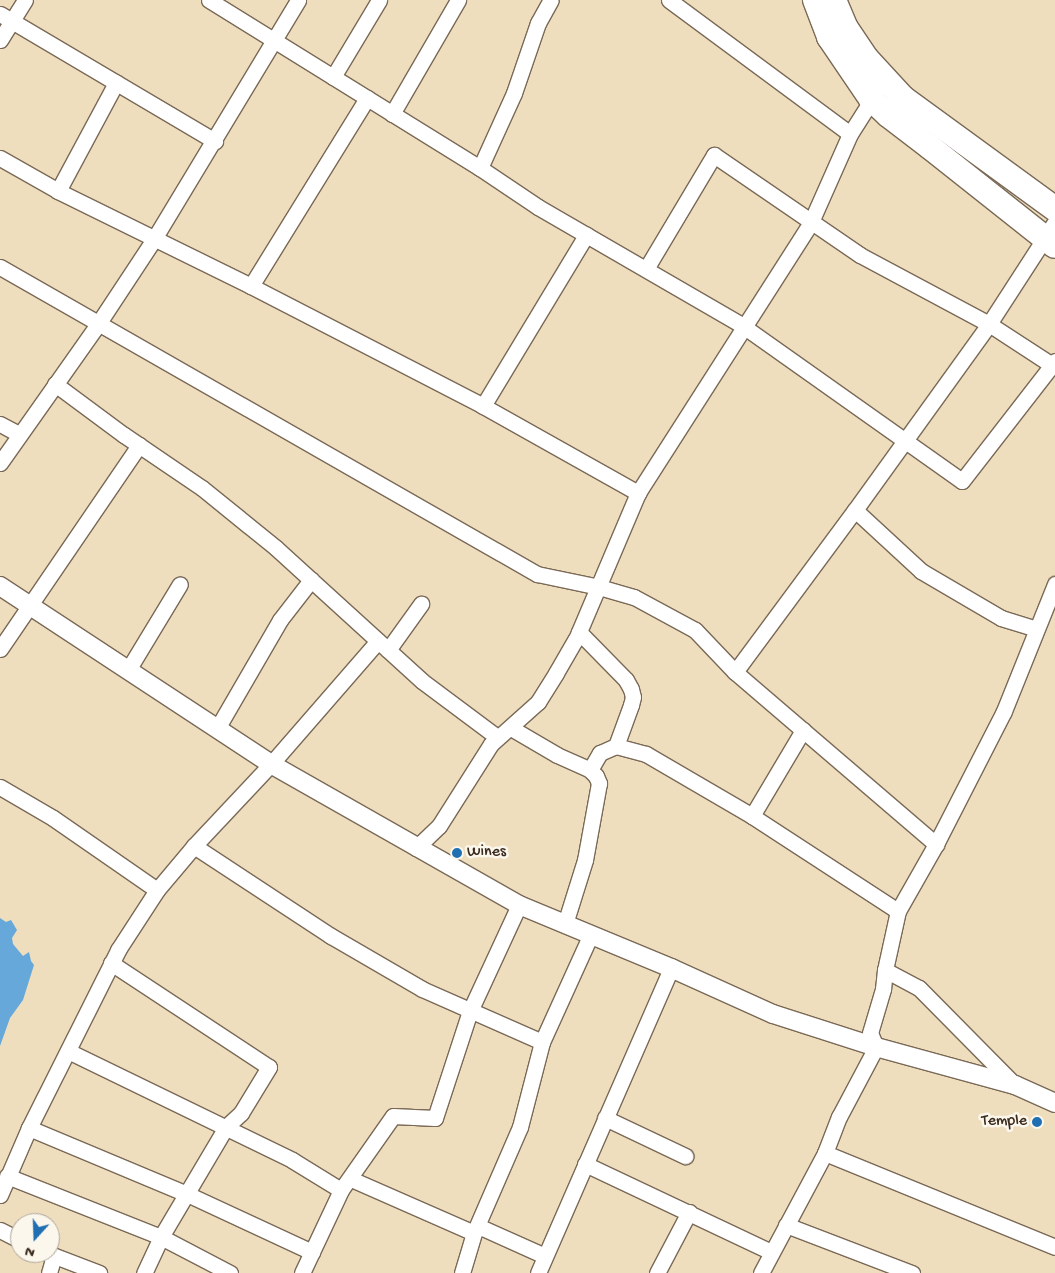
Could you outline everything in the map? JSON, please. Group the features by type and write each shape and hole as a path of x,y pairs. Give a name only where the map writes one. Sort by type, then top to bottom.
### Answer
{"highway":[{"path":"815,0 830,37 844,61 879,90 903,98 1055,208"},
{"path":"834,0 846,28 867,59 888,115 1052,236"}],"street":[{"path":"0,40 6,17 25,0"},
{"path":"208,0 586,235 743,326 962,482 1054,364 988,324 860,255 714,155 646,269"},
{"path":"0,463 98,324 154,239 298,0"},
{"path":"332,77 379,0"},
{"path":"392,114 458,0"},
{"path":"480,168 514,93 538,24 551,0"},
{"path":"669,0 850,134"},
{"path":"6,17 215,140"},
{"path":"58,191 116,83"},
{"path":"416,848 439,826 473,770 497,737 511,728 538,702 579,632 638,493 811,222 850,134 879,90"},
{"path":"251,286 367,98"},
{"path":"0,158 58,191 251,286 483,406 638,493"},
{"path":"483,406 586,235"},
{"path":"735,672 856,510 903,440 1052,236"},
{"path":"0,267 537,574 599,587 634,597 695,630 735,672 936,844"},
{"path":"55,384 202,488 311,580 422,681 497,737"},
{"path":"0,424 19,434"},
{"path":"0,649 139,445"},
{"path":"856,510 921,571 1001,618 1036,629"},
{"path":"218,727 280,620 311,580"},
{"path":"128,670 180,584"},
{"path":"876,1047 870,1033 883,989 884,970 898,911 936,844 1004,711 1055,584"},
{"path":"0,586 218,727 271,764 519,905 671,968 773,1014 876,1047 1015,1086 1055,1103"},
{"path":"0,1195 29,1128 111,963 157,890 194,846 421,604"},
{"path":"579,632 626,680 631,689 633,697 631,705 616,746"},
{"path":"511,728 557,756 590,770 596,776 599,783 595,816 586,860 566,924"},
{"path":"752,816 803,730"},
{"path":"590,770 600,753 616,746 646,754 752,816 898,911"},
{"path":"0,786 53,818 157,890"},
{"path":"194,846 356,950 422,989 542,1042"},
{"path":"302,1273 346,1184 393,1116 436,1118 470,1011 519,905"},
{"path":"462,1273 476,1230 520,1127 542,1042 591,934"},
{"path":"111,963 269,1067 241,1113 226,1127 162,1237 144,1273"},
{"path":"538,1273 671,968"},
{"path":"884,970 919,988 1015,1086"},
{"path":"762,1273 771,1252 825,1153 839,1117 876,1047"},
{"path":"68,1051 292,1160 346,1184 545,1256"},
{"path":"605,1118 685,1156"},
{"path":"29,1128 187,1194 312,1252"},
{"path":"825,1153 1055,1247"},
{"path":"585,1164 771,1252"},
{"path":"7,1176 162,1237 230,1273"},
{"path":"657,1273 689,1212"},
{"path":"786,1225 912,1273"},
{"path":"60,1259 90,1271"}],"water":[{"path":"0,918 6,922 11,920 17,930 12,938 13,944 23,956 29,952 34,965 23,1000 10,1018 0,1046"}],"place":[{"name":"Wines","path":"457,853"},
{"name":"Temple","path":"1037,1122"}]}
